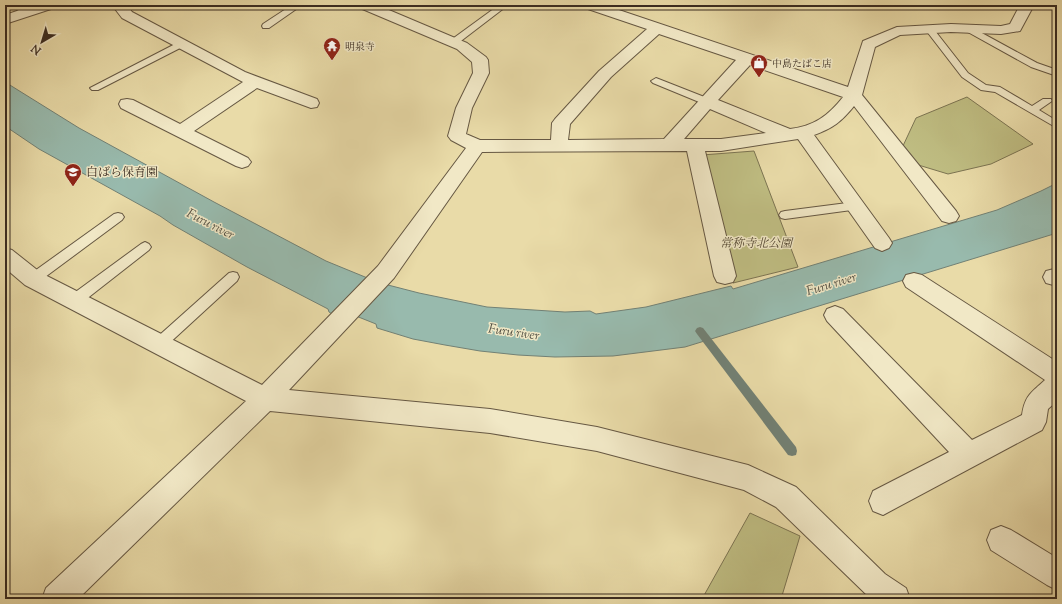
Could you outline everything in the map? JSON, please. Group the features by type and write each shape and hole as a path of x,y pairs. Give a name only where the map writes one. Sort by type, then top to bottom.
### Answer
{"street":[{"path":"5,20 24,8 49,5"},
{"path":"119,5 127,15 239,75 311,103"},
{"path":"365,5 454,42 462,46 480,60 481,73 464,108 457,136 477,146 721,145 796,134 826,124 840,112 854,95 868,44 897,31 969,28 1002,30 1014,28 1028,5"},
{"path":"387,14 401,5"},
{"path":"590,5 854,95 949,216"},
{"path":"559,145 561,122 605,74 657,28"},
{"path":"669,145 747,58"},
{"path":"182,131 256,81"},
{"path":"708,102 796,134 855,206 882,243"},
{"path":"127,104 242,162"},
{"path":"695,145 725,276"},
{"path":"57,599 266,399 339,323 386,272 477,146"},
{"path":"5,256 33,279 266,399 490,420 597,439 748,478 786,497 875,584 895,599"},
{"path":"914,281 1057,375"},
{"path":"835,314 970,456"},
{"path":"883,501 1033,422 1036,404 1057,385"},
{"path":"1001,540 1057,575"}],"lane":[{"path":"266,26 298,5"},
{"path":"454,42 504,5"},
{"path":"969,28 1034,65 1057,73"},
{"path":"929,29 965,75 984,88 998,89 1057,125"},
{"path":"95,88 181,44"},
{"path":"656,81 708,102"},
{"path":"1032,110 1047,101"},
{"path":"785,215 855,206"},
{"path":"33,279 118,217"},
{"path":"75,300 145,247"},
{"path":"159,344 233,277"}],"green space":[{"path":"967,97 1033,144 991,164 948,174 915,164 902,148 916,118"},
{"name":"常称寺北公園","path":"754,151 798,267 733,283 702,155"},
{"path":"750,513 800,536 781,599 702,599"}],"water":[{"name":"Furu river","path":"5,82 79,128 326,261 387,286 487,307 565,312 590,311 596,314 646,307 731,286 733,289 997,210 1057,183 1057,233 685,347 613,356 555,357 480,351 413,339 377,328 376,324 356,316 340,319 329,312 328,309 247,267 160,216 39,149 5,126"}],"waterway":[{"path":"700,331 792,451"}],"place":[{"name":"明泉寺","path":"332,61"},
{"name":"中島たばこ店","path":"759,78"},
{"name":"白ばら保育園","path":"73,187"}]}
